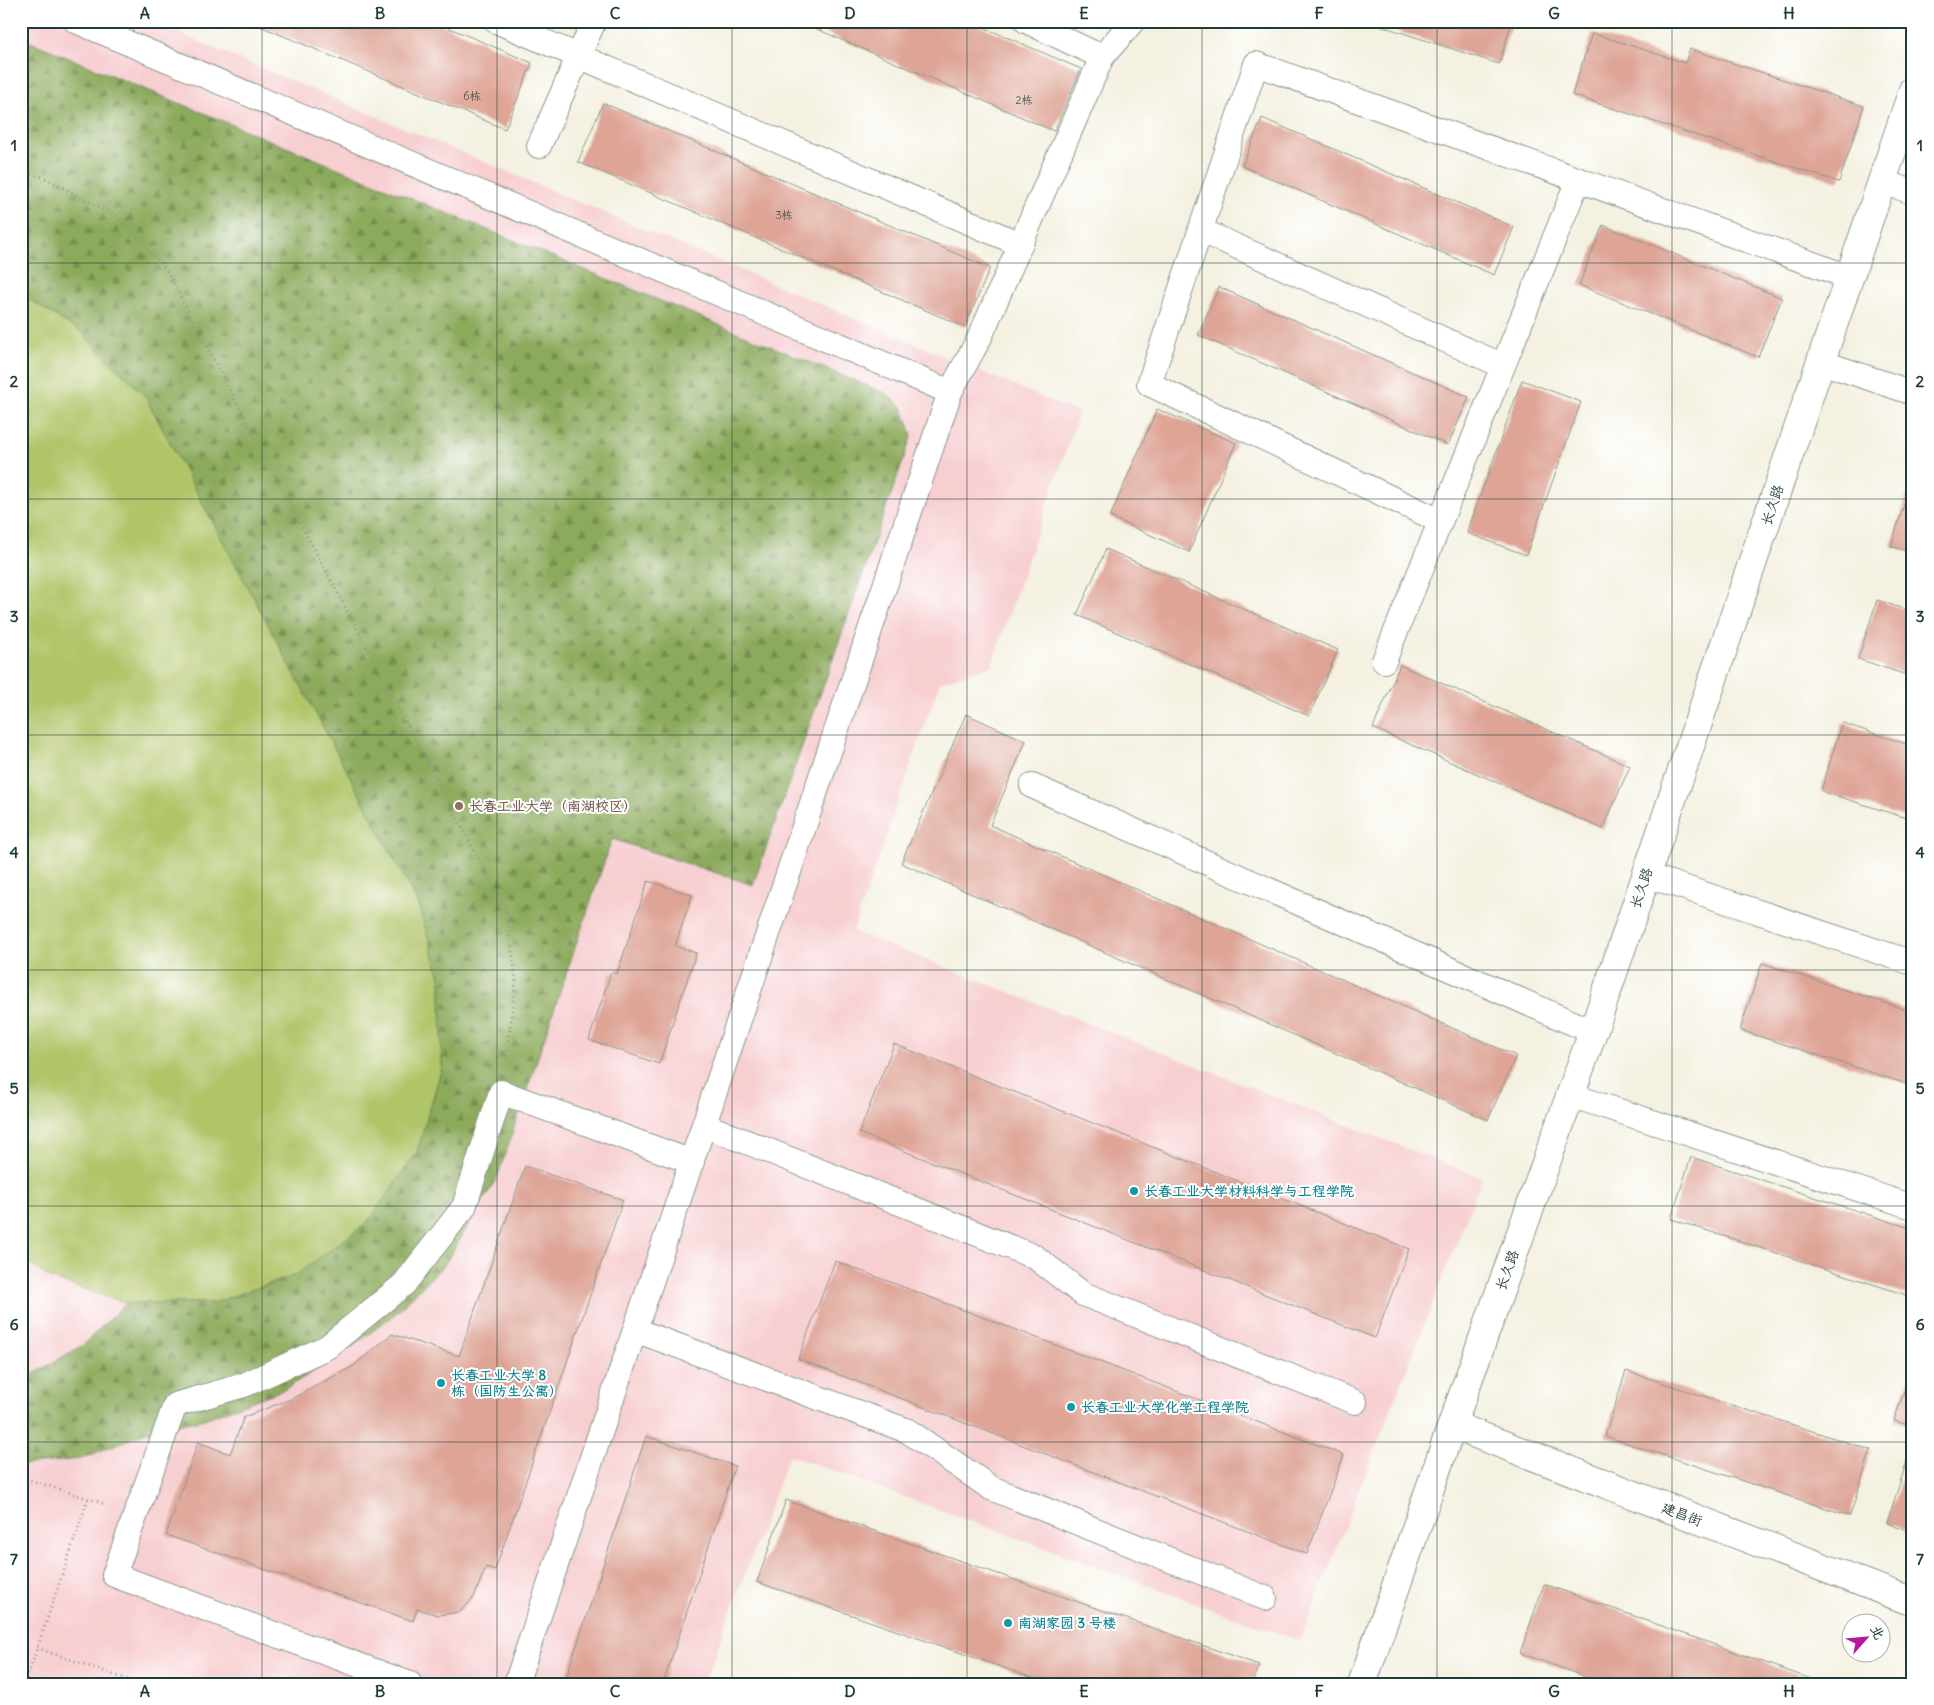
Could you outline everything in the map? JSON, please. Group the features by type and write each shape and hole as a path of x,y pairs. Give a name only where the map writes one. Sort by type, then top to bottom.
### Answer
{"street":[{"name":"长久路","path":"1362,1684 1452,1425 1593,1032 1913,90"},
{"name":"建昌街","path":"1452,1425 1913,1602"}],"lane":[{"path":"76,21 950,392"},
{"path":"496,21 1020,244"},
{"path":"539,146 594,21"},
{"path":"1026,21 1102,56"},
{"path":"516,1684 950,392 980,337 1102,56 1133,21"},
{"path":"1440,521 1148,384 1256,64 1849,277"},
{"path":"1384,661 1578,180"},
{"path":"1882,182 1913,192"},
{"path":"1200,230 1502,366"},
{"path":"1821,362 1913,393"},
{"path":"1032,786 1593,1032"},
{"path":"1646,875 1913,963"},
{"path":"410,1684 114,1575 175,1405 244,1386 327,1347 404,1284 464,1207 502,1092 692,1162"},
{"path":"1570,1095 1913,1207"},
{"path":"704,1125 1035,1257 1083,1294 1355,1402"},
{"path":"635,1330 908,1431 991,1488 1265,1598"}],"path":[{"path":"21,172 43,177 118,217 165,268 506,910 516,979 502,1092"},
{"path":"21,1477 136,1514"},
{"path":"25,1684 88,1498"},
{"path":"37,1648 140,1684"}],"shaded area":[{"name":"长春工业大学（南湖校区）","path":"21,21 150,21 1079,413 991,666 940,682 853,931 1482,1178 1300,1641 789,1455 704,1684 21,1684"}],"green space":[{"path":"21,38 885,393 903,408 912,435 753,885 612,839 497,1178 445,1264 396,1313 348,1350 285,1389 204,1419 147,1432 80,1459 21,1465 21,1381 83,1345 126,1303 213,1303 296,1275 366,1224 417,1152 442,1068 441,980 418,903 145,396 81,332 21,294"},
{"path":"21,294 81,332 145,396 418,903 441,980 442,1068 417,1152 367,1224 296,1275 213,1303 126,1303 50,1278 21,1258"}],"building":[{"path":"248,21 433,21 532,63 505,129"},
{"path":"798,21 969,21 1081,69 1054,131"},
{"path":"1366,21 1512,21 1499,64"},
{"path":"1592,33 1685,63 1690,49 1864,106 1839,182 1572,95"},
{"path":"603,103 990,268 965,327 578,162"},
{"path":"1262,118 1514,227 1494,275 1242,166"},
{"path":"1603,225 1782,298 1758,357 1579,285"},
{"path":"1219,287 1469,397 1448,445 1198,335"},
{"path":"1522,380 1581,402 1526,555 1467,533"},
{"path":"1157,409 1236,443 1189,552 1110,517"},
{"path":"1910,486 1913,486 1913,553 1891,546"},
{"path":"1106,549 1338,650 1309,716 1077,615"},
{"path":"1877,600 1913,612 1913,677 1858,659"},
{"path":"1400,665 1630,766 1603,829 1373,728"},
{"path":"966,714 1026,741 990,825 1516,1056 1488,1120 901,863"},
{"path":"1842,723 1913,746 1913,820 1821,791"},
{"path":"648,881 692,895 675,946 696,953 659,1064 589,1040 611,972 617,974"},
{"path":"1762,963 1913,1012 1913,1086 1740,1030"},
{"name":"长春工业大学材料科学与工程学院","path":"894,1044 1409,1249 1375,1338 859,1133"},
{"path":"1691,1157 1913,1229 1913,1297 1671,1219"},
{"name":"长春工业大学 8 栋（国防生公寓）","path":"525,1166 623,1200 495,1570 486,1567 474,1597 460,1612 439,1615 417,1609 413,1621 166,1535 198,1442 230,1454 244,1417 291,1399 352,1367 392,1334 459,1356"},
{"name":"长春工业大学化学工程学院","path":"835,1261 1344,1455 1307,1554 798,1359"},
{"path":"1626,1371 1871,1450 1850,1516 1605,1436"},
{"path":"1910,1373 1913,1374 1913,1426 1894,1421"},
{"path":"646,1436 735,1466 663,1684 564,1684"},
{"path":"1913,1445 1913,1532 1887,1523"},
{"name":"南湖家园 3 号楼","path":"786,1500 1259,1665 1252,1684 1050,1684 757,1582"},
{"path":"1544,1584 1822,1684 1605,1684 1520,1653"}],"place":[{"name":"长春工业大学（南湖校区）","path":"459,806"},
{"name":"长春工业大学材料科学与工程学院","path":"1134,1191"},
{"name":"长春工业大学 8 栋（国防生公寓）","path":"441,1383"},
{"name":"长春工业大学化学工程学院","path":"1071,1407"},
{"name":"南湖家园 3 号楼","path":"1008,1623"}]}
